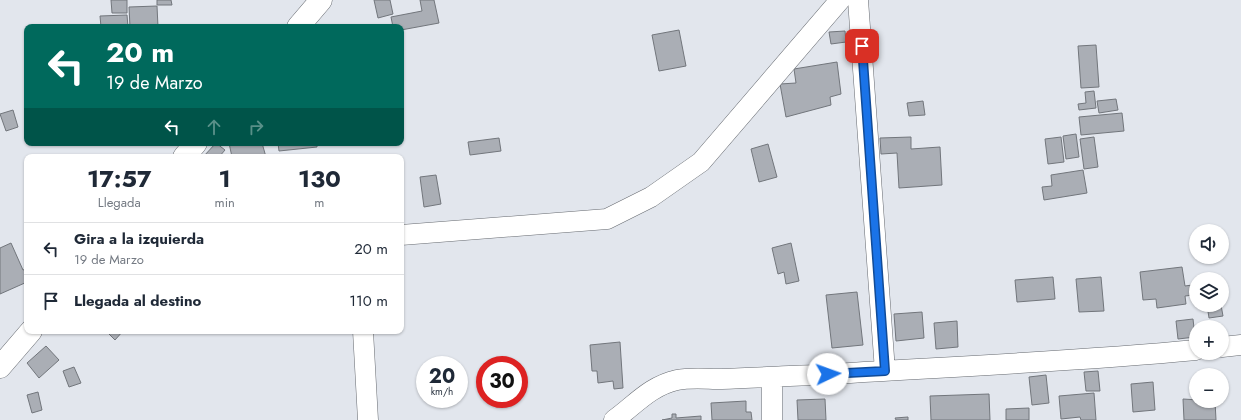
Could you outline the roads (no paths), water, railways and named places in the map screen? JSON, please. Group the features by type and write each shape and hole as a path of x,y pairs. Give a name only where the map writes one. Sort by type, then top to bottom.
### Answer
{"street":[{"path":"301,24 321,0"},
{"path":"404,235 607,219 652,197 701,162 840,0"},
{"path":"858,0 885,371"},
{"path":"187,154 193,146"},
{"path":"0,367 28,334"},
{"path":"363,334 368,420"},
{"path":"1229,346 1241,345"},
{"path":"614,420 648,392 678,380 885,371 1144,355 1189,351"},
{"path":"772,377 772,420"}]}
